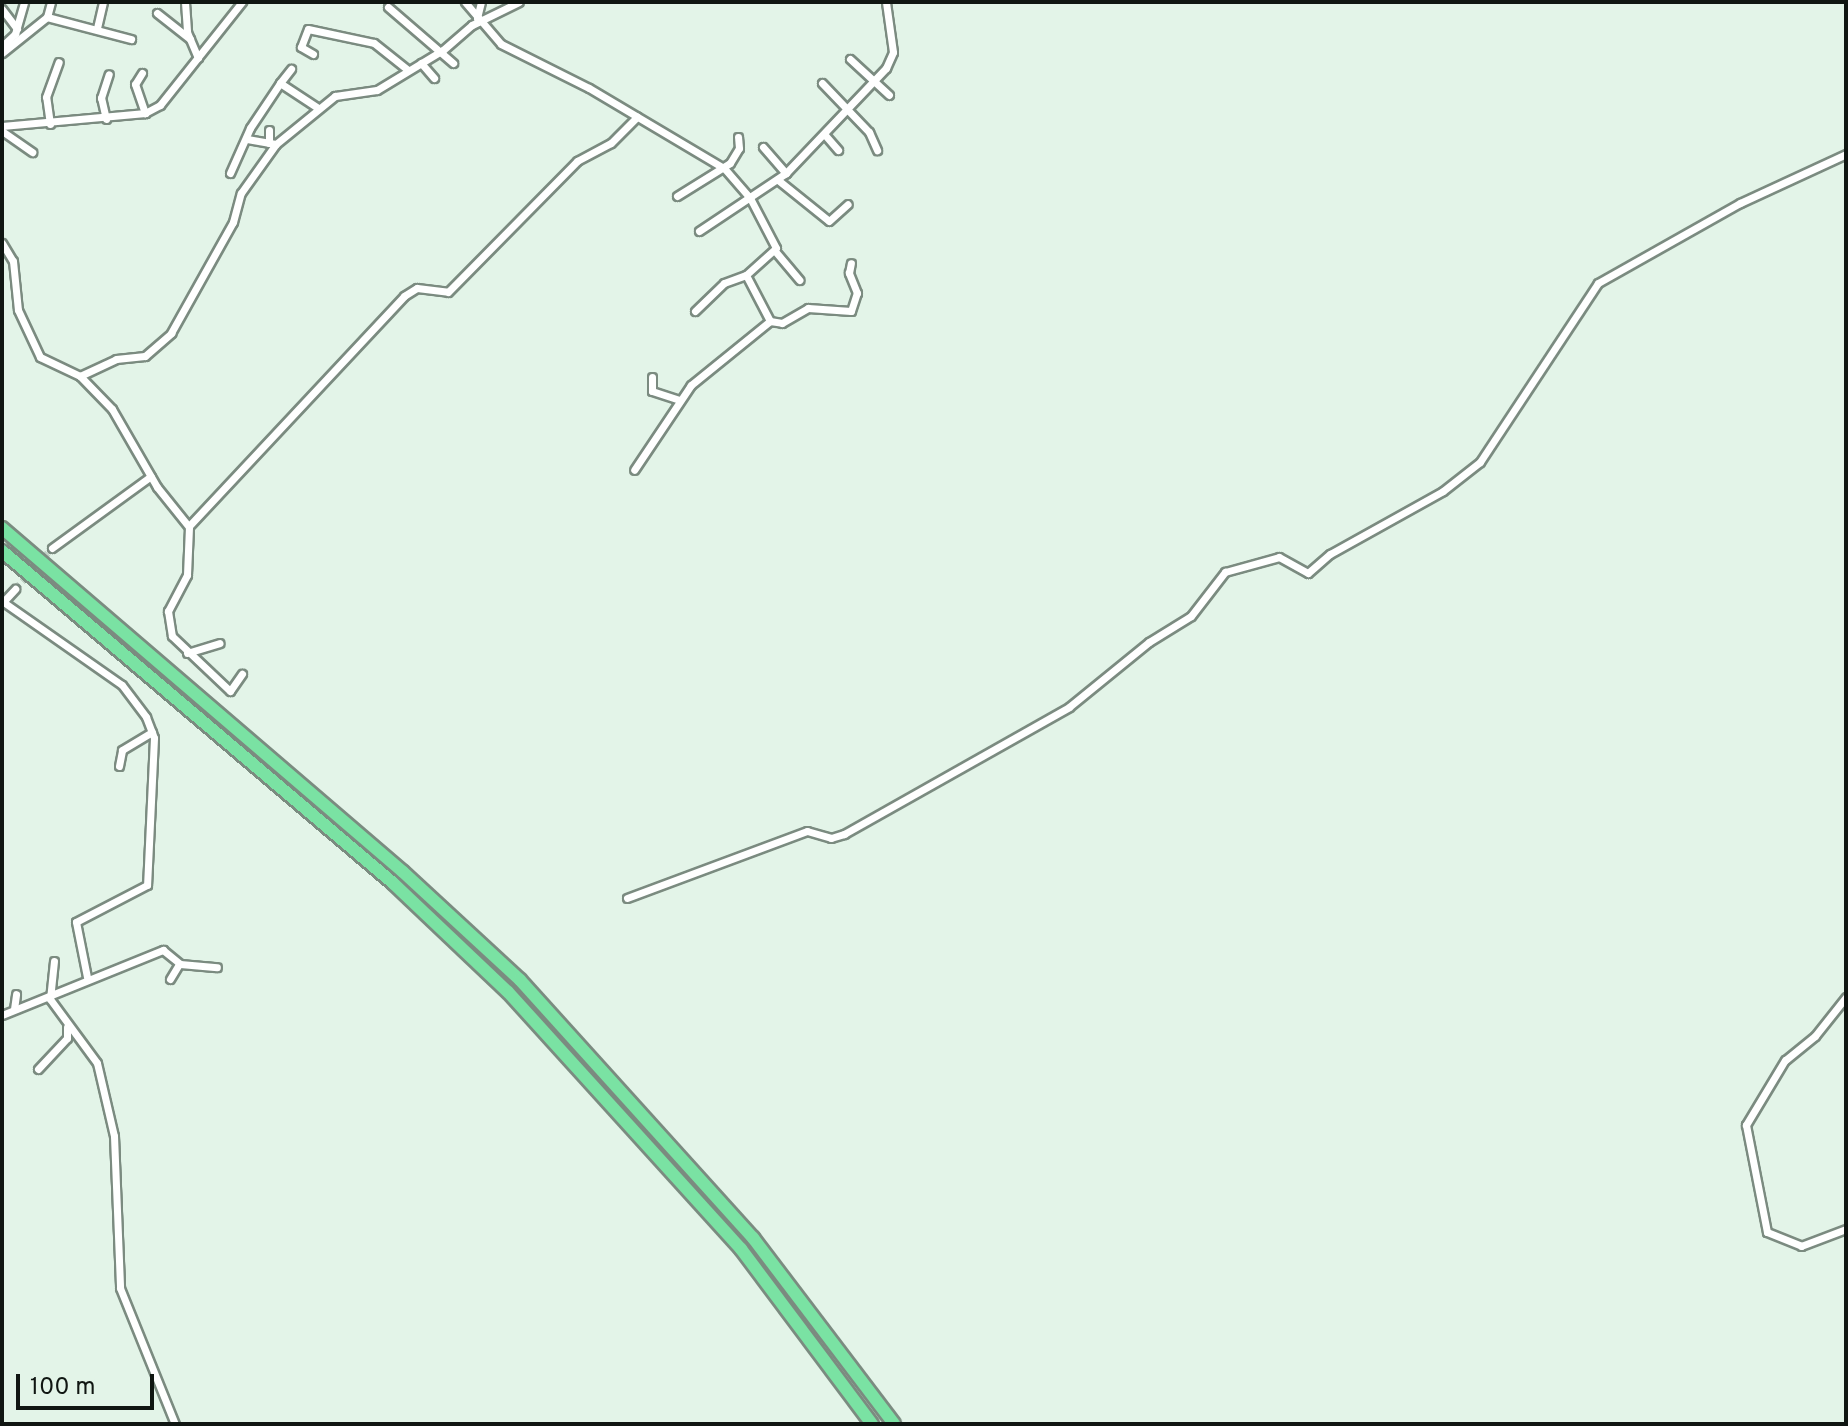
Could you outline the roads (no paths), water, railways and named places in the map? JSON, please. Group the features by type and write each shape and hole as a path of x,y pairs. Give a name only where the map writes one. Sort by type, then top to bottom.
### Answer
{"highway":[{"path":"2,528 403,872 520,980 753,1238 894,1424"},
{"path":"2,551 393,883 508,992 741,1249 872,1424"}],"street":[{"path":"2,46 17,29 24,2"},
{"path":"2,53 47,17 51,2"},
{"path":"97,28 103,2"},
{"path":"185,2 190,39 198,58"},
{"path":"2,129 145,113 160,105 242,2"},
{"path":"465,2 501,44 637,117 723,168 752,200 775,251 799,280"},
{"path":"478,19 481,2"},
{"path":"80,376 121,357 145,356 171,333 233,222 241,193 272,144 335,96 377,90 443,50 478,19 519,2"},
{"path":"699,231 752,200 778,180 825,135 874,81 893,52 886,2"},
{"path":"388,7 443,50 453,63"},
{"path":"2,9 17,29"},
{"path":"157,13 190,39"},
{"path":"47,17 131,39"},
{"path":"313,54 301,47 308,29 374,43 408,70"},
{"path":"850,59 889,95"},
{"path":"50,124 46,97 59,62"},
{"path":"421,63 434,78"},
{"path":"230,173 247,139 291,69"},
{"path":"142,73 135,84 145,113"},
{"path":"106,119 101,98 109,74"},
{"path":"280,83 318,108"},
{"path":"822,83 848,109 877,150"},
{"path":"189,526 314,397 395,304 417,288 448,292 577,161 611,143 637,117"},
{"path":"2,129 32,152"},
{"path":"269,130 272,144"},
{"path":"825,135 838,150"},
{"path":"677,196 723,168 737,153 738,137"},
{"path":"247,139 272,144"},
{"path":"763,147 786,173"},
{"path":"627,898 807,831 831,838 844,834 1069,707 1149,642 1191,616 1225,572 1279,557 1308,573 1341,547 1443,491 1480,462 1529,396 1546,359 1598,283 1740,203 1846,154"},
{"path":"778,180 829,221 848,204"},
{"path":"2,243 13,261 18,310 40,357 80,376 127,429 151,476 189,526 187,575 167,618 172,636 230,691 242,674"},
{"path":"695,311 733,277 746,275 775,251"},
{"path":"770,321 782,323 808,308 851,311 857,293 849,273 851,263"},
{"path":"746,275 770,321"},
{"path":"634,470 680,400 770,321"},
{"path":"652,377 652,391 680,400"},
{"path":"52,548 151,476"},
{"path":"15,589 2,602 122,685 152,732 147,885 76,922 87,977"},
{"path":"187,653 220,643"},
{"path":"119,766 122,750 152,732"},
{"path":"2,1015 48,992 163,950 179,964 217,967"},
{"path":"54,961 48,992 67,1025 97,1063 116,1144 120,1288 175,1424"},
{"path":"170,979 179,964"},
{"path":"14,1009 16,994"},
{"path":"1846,997 1815,1036 1789,1055 1746,1125 1767,1232 1801,1246 1846,1229"},
{"path":"38,1069 67,1038 67,1025"}],"tunnel":[{"path":"15,589 52,548"}]}
